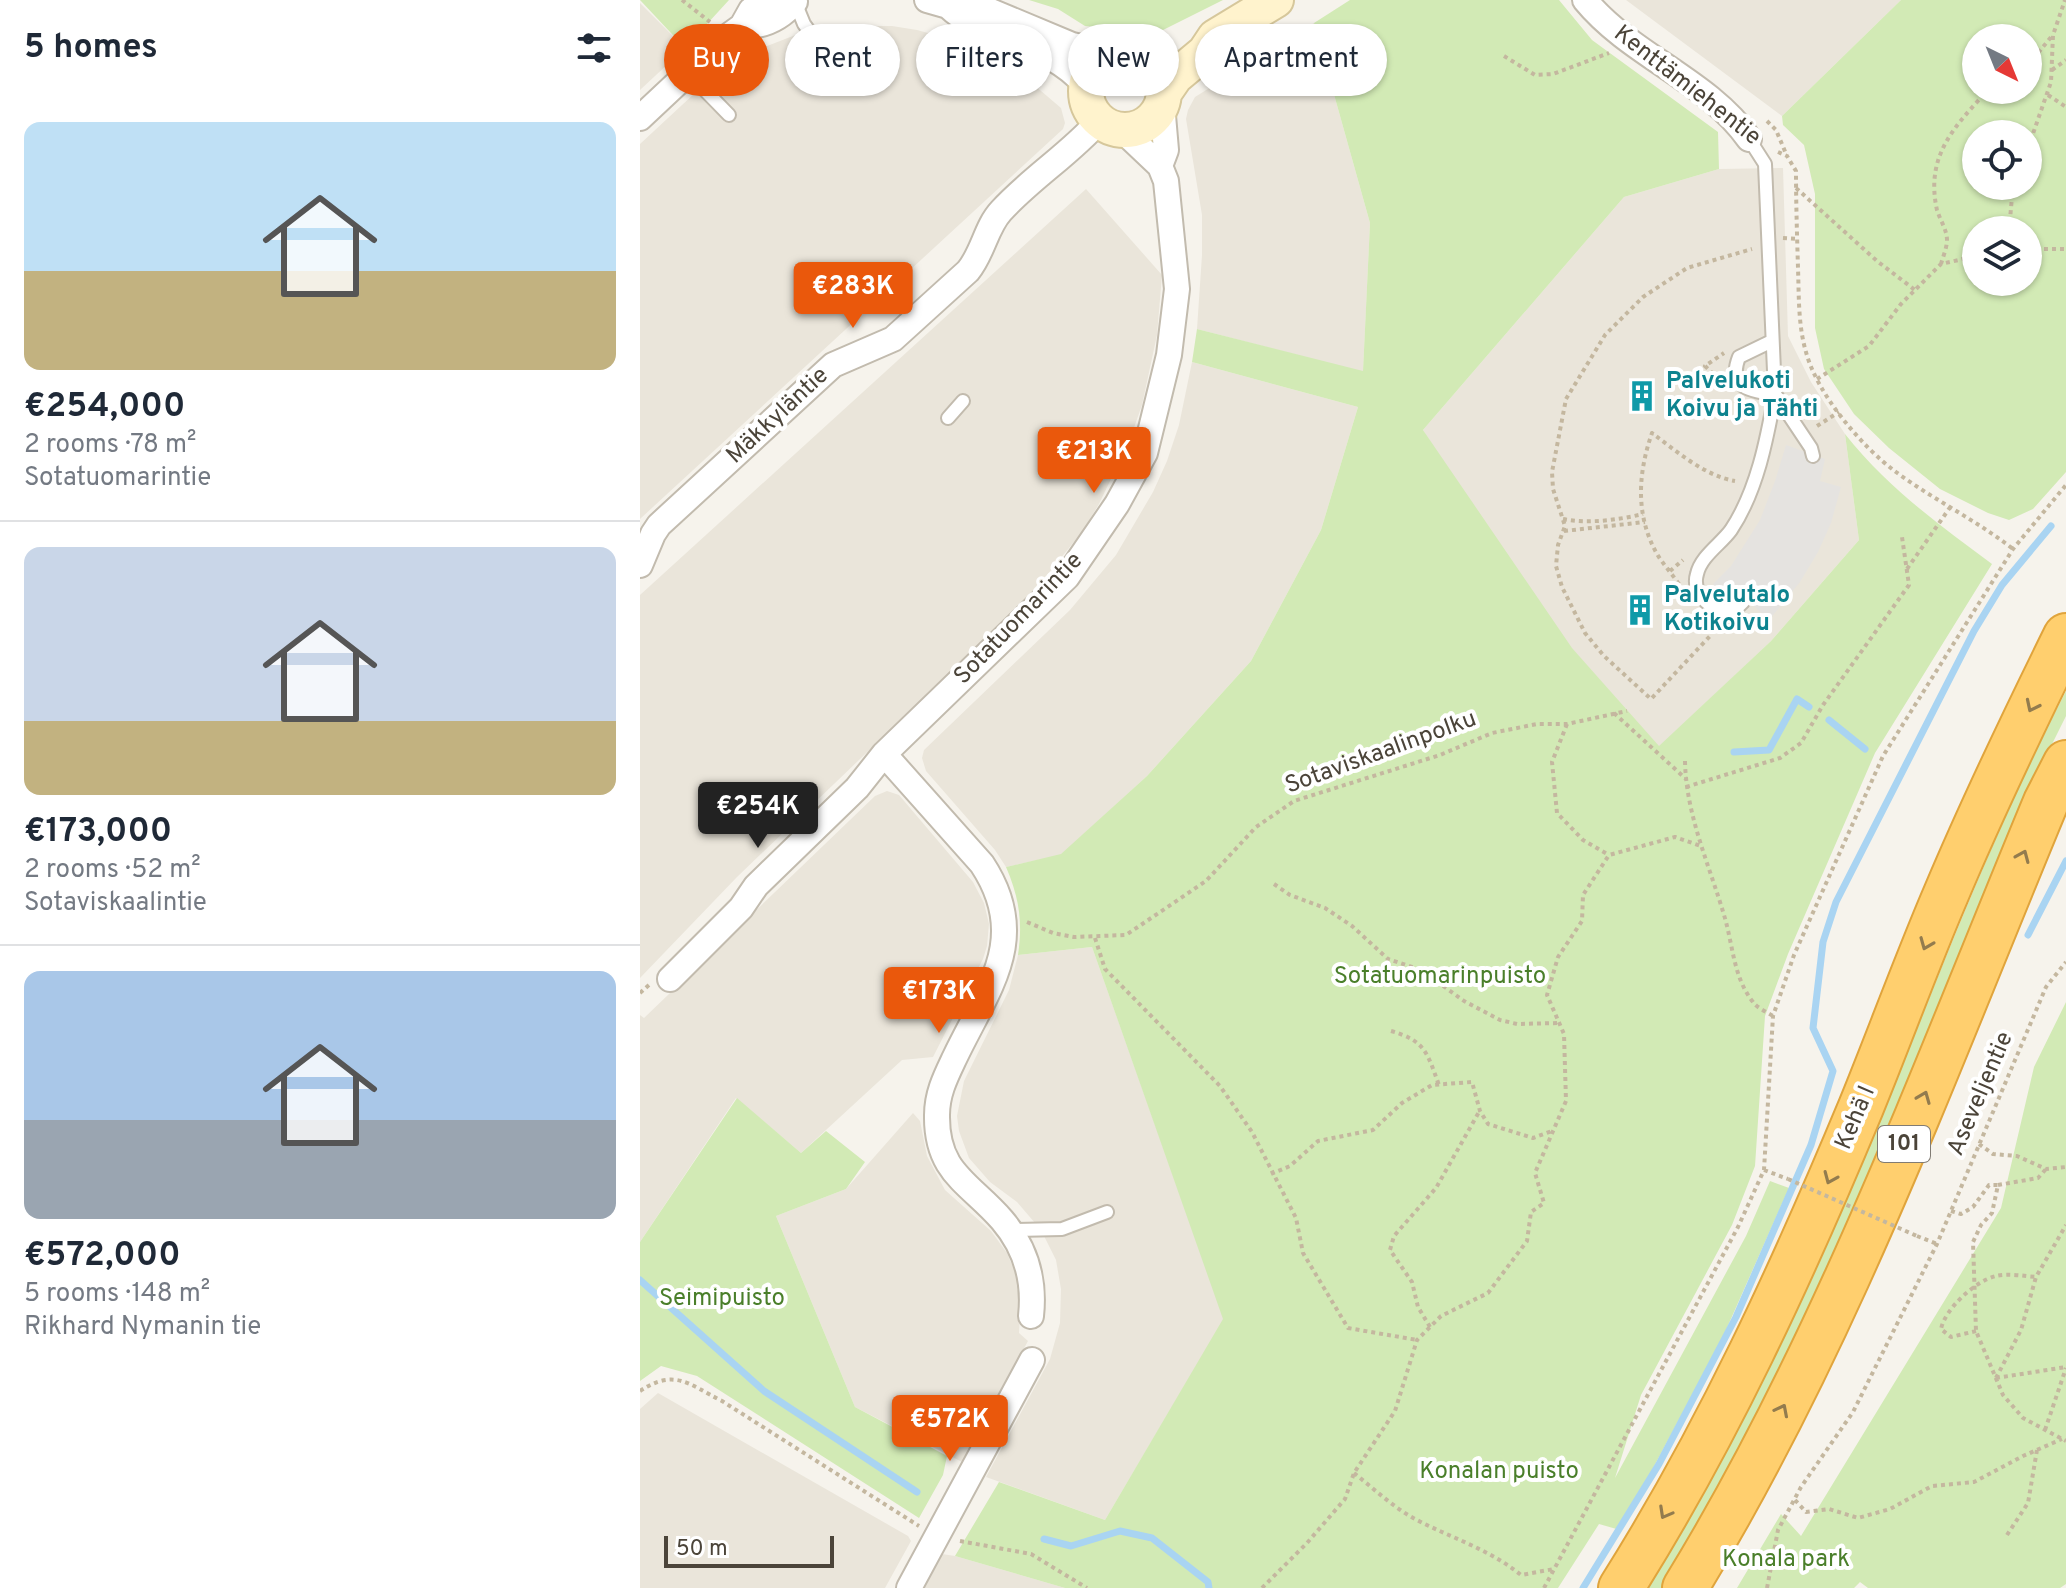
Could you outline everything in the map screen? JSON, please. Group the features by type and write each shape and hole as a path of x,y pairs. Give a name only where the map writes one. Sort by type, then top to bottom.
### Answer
{"highway":[{"name":"Kehä I","path":"1621,1588 1703,1445 1757,1342 1861,1107 1951,881 1995,780 2066,636"},
{"name":"101","path":"1685,1588 1747,1479 1827,1322 1892,1175 2046,802 2066,763"}],"street":[{"path":"1236,24 1276,0"},
{"name":"Kenttämiehentie","path":"1585,0 1614,30 1733,116 1749,139"},
{"path":"763,24 784,15 789,1"},
{"path":"938,3 969,2 1068,43"},
{"path":"938,3 962,19 1068,68"},
{"path":"1111,125 1142,126 1157,113 1175,77 1195,60"},
{"path":"640,118 664,96"},
{"path":"1087,96 1088,105 1160,166"},
{"name":"Sotatuomarintie","path":"670,979 741,908 756,886 857,788 884,754 1067,577 1117,504 1145,453 1164,383 1177,289 1166,181 1160,166 1166,150 1163,99"},
{"name":"Mäkkyläntie","path":"640,565 659,525 833,365 893,339 968,271 981,252 997,215 1085,137 1111,125"},
{"path":"884,754 982,864 1005,913 1006,935 999,966 944,1079 937,1106 937,1121 950,1166 1018,1242 1029,1269 1033,1297 1031,1316"},
{"path":"909,1588 1032,1360"}],"lane":[{"path":"789,1 804,24"},
{"path":"710,96 729,115"},
{"path":"1743,602 1729,611 1717,610 1696,589 1696,574 1704,559 1731,530 1745,501 1769,432 1775,394 1765,164 1749,139"},
{"path":"1772,341 1739,357 1734,370 1736,379 1748,391 1775,394 1811,448 1813,456"},
{"path":"948,418 963,401"},
{"path":"1010,1230 1062,1229 1107,1212"}],"path":[{"path":"682,0 723,24"},
{"path":"2038,120 2051,82 2053,35 2065,0"},
{"path":"2042,48 2053,35"},
{"path":"1504,56 1535,75 1553,74 1634,45"},
{"path":"2052,70 2066,60"},
{"path":"2047,95 2066,107"},
{"path":"1817,379 1869,346 1941,264 1947,240 1937,210 1934,181 1937,157 1955,126 1975,104"},
{"name":"Kenttämiehentie","path":"1749,139 1787,156 1796,171 1799,322 1806,355 1817,379 1839,412 1874,453 1920,489 1984,526 2013,549"},
{"path":"1796,188 1877,261 1915,290"},
{"path":"1755,248 1756,262"},
{"path":"2042,249 2066,249"},
{"path":"1712,629 1710,636 1651,699 1604,656 1585,633 1562,587 1556,566 1563,519 1553,489 1552,472 1566,399 1605,335 1643,297 1687,268 1723,259"},
{"path":"1941,264 1962,259"},
{"path":"1644,518 1640,498 1643,459 1652,433 1697,464 1724,479 1738,482 1733,494"},
{"path":"1544,1588 1738,1227 1764,1170 1773,1016 1794,955 1883,756 2013,549 2066,485"},
{"path":"1907,569 1951,506"},
{"path":"1563,519 1577,522 1644,518"},
{"path":"1563,531 1644,518"},
{"path":"1686,787 1780,758 1801,743 1823,705 1909,585 1902,537"},
{"path":"1670,571 1693,549"},
{"name":"Sotaviskaalinpolku","path":"1005,913 1053,933 1095,938 1126,935 1206,881 1256,827 1294,801 1440,755 1492,733 1537,724 1567,724 1627,711"},
{"path":"1614,713 1686,779"},
{"path":"1567,724 1552,762 1557,813 1583,840 1609,855"},
{"path":"1685,761 1686,787 1701,846 1725,917 1735,968 1753,1003 1773,1016"},
{"path":"1262,1588 1345,1499 1354,1473 1395,1411 1417,1340 1441,1316 1488,1293 1527,1241 1531,1212 1544,1203 1535,1173 1566,1101 1564,1034 1547,995 1558,957 1582,921 1583,895 1609,855 1675,837 1701,846"},
{"path":"1274,884 1290,895 1325,908 1352,926 1388,959 1421,970 1464,1001 1500,1020 1517,1024 1559,1023"},
{"path":"1095,938 1105,969 1220,1086 1252,1132 1296,1218 1303,1253 1348,1328 1417,1340"},
{"name":"Aseveljentie","path":"1767,1588 1778,1530 1853,1412 1937,1244 2046,987 2066,962"},
{"path":"1391,1031 1414,1038 1429,1057 1439,1085"},
{"path":"1271,1174 1290,1166 1318,1141 1373,1130 1402,1103 1432,1085 1472,1082 1480,1111 1488,1124 1533,1138 1553,1131"},
{"path":"1430,1327 1418,1307 1412,1282 1390,1250 1394,1236 1436,1188 1480,1111"},
{"path":"1979,1144 1993,1154 2017,1156 2046,1169 2066,1167"},
{"path":"1950,1210 1961,1214 1973,1207 1989,1185 2038,1178 2046,1169"},
{"path":"1764,1170 1937,1244"},
{"path":"1998,1185 1992,1213 1981,1225 1973,1242 1976,1331 2003,1395 2023,1418 2064,1440"},
{"path":"1996,1378 2021,1330 2036,1277 2066,1225"},
{"path":"1976,1331 1951,1337 1941,1329 1943,1319 1974,1287 1996,1276 2036,1277"},
{"path":"1996,1378 2066,1367 2045,1430"},
{"path":"640,1391 664,1378 676,1379 722,1401 937,1537 1031,1554 1087,1588"},
{"path":"1795,1500 1806,1512 1829,1509 1858,1518 1890,1509 1932,1486 1974,1482 2064,1440"},
{"path":"2007,1535 2028,1503 2037,1450"},
{"path":"1354,1473 1414,1518 1503,1560 1521,1575 1554,1569"}],"shaded area":[{"path":"1626,0 1901,0 1782,116"},
{"path":"640,3 664,27 664,68 640,90"},
{"path":"900,27 916,30 916,96 1047,96 1061,108 1065,123 1063,129 640,519 640,144 692,96 769,96 769,45 785,39 785,96 900,96"},
{"path":"1334,96 1370,223 1363,372 1197,329 1202,215 1186,119 1195,97"},
{"path":"1783,168 1788,336 1811,382 1845,434 1859,540 1771,641 1659,747 1527,598 1423,430 1624,197 1719,169"},
{"path":"1086,189 1162,275 1157,335 1142,405 1130,439 1099,504 1082,532 1030,596 737,877 640,978 640,595"},
{"path":"1192,362 1358,407 1321,530 1251,661 1147,776 1061,855 1006,867 995,850 926,771 922,758 924,750 1070,610 1116,555 1153,492 1167,461 1179,425"},
{"path":"1786,445 1825,459 1820,481 1841,487 1831,523 1818,552 1800,582 1769,620 1754,606 1728,595 1713,584 1731,566 1760,520"},
{"path":"887,791 899,795 973,882 984,903 989,924 983,959 933,1057 902,1060 801,1153 736,1098 640,1242 640,1015 644,1018 875,796"},
{"path":"1092,947 1224,1319 1105,1520 986,1477 1050,1359 1060,1323 1061,1289 1056,1260 1041,1230 1017,1202 990,1182 969,1158 957,1116 964,1081 1009,990 1018,955"},
{"path":"913,1113 920,1121 927,1156 945,1190 991,1231 1007,1253 1018,1279 1021,1296 1019,1333 1028,1341 962,1462 855,1407 776,1216 846,1189"},
{"path":"658,1393 908,1536 911,1541 885,1588 640,1588 640,1409"},
{"path":"942,1554 955,1556 1065,1588 922,1588"}],"green space":[{"path":"640,0 729,0 707,24 664,26"},
{"path":"1029,0 1223,0 1175,24 1082,24 1058,9"},
{"name":"Sotatuomarinpuisto","path":"1350,0 1559,0 1592,40 1718,132 1719,169 1624,197 1423,430 1572,648 1659,746 1771,641 1859,540 1845,434 1896,488 1992,564 1875,753 1788,954 1765,1016 1755,1166 1732,1225 1641,1395 1615,1478 1746,1236 1770,1181 1789,1188 1722,1339 1620,1530 1599,1524 1558,1588 1065,1588 955,1556 999,1482 1105,1520 1223,1319 1092,947 1018,955 1019,910 1006,867 1061,854 1147,776 1251,661 1321,530 1358,407 1192,362 1197,329 1363,371 1370,223 1334,96 1387,96 1387,24 1314,23"},
{"path":"1901,0 2066,0 2066,472 2033,509 2009,520 1940,489 1889,448 1854,414 1824,369 1815,328 1815,194 1804,145 1783,125 1782,116"},
{"path":"2066,691 2066,716 1989,883 1874,1167 1826,1275 1775,1381 1691,1537 1661,1588 1647,1588 1737,1431 1798,1309 1998,833"},
{"name":"Konala park","path":"2066,1002 2066,1584 2060,1588 1868,1588 1860,1582 1854,1588 1737,1588 1781,1514 1801,1536 2001,1208 2034,1067"},
{"name":"Seimipuisto","path":"737,1098 801,1153 826,1131 865,1162 846,1189 776,1216 855,1407 947,1456 943,1475 919,1518 697,1376 661,1366 640,1381 640,1242"}],"waterway":[{"path":"1583,1588 1659,1464 1736,1317 1811,1145 1833,1071 1813,1028 1823,942 1836,902 1974,631 2002,585 2051,526"},
{"path":"1734,752 1769,750 1797,699 1809,707"},
{"path":"1829,720 1865,749"},
{"path":"2028,935 2066,861"},
{"path":"640,1280 764,1391 917,1492"},
{"path":"1044,1539 1071,1546 1120,1531 1152,1538 1208,1582 1209,1588"}],"place":[{"name":"Palvelukoti Koivu ja Tähti","path":"1642,396"},
{"name":"Palvelutalo Kotikoivu","path":"1640,610"}],"park label":[{"name":"Konalan puisto","path":"1499,1472"}]}
